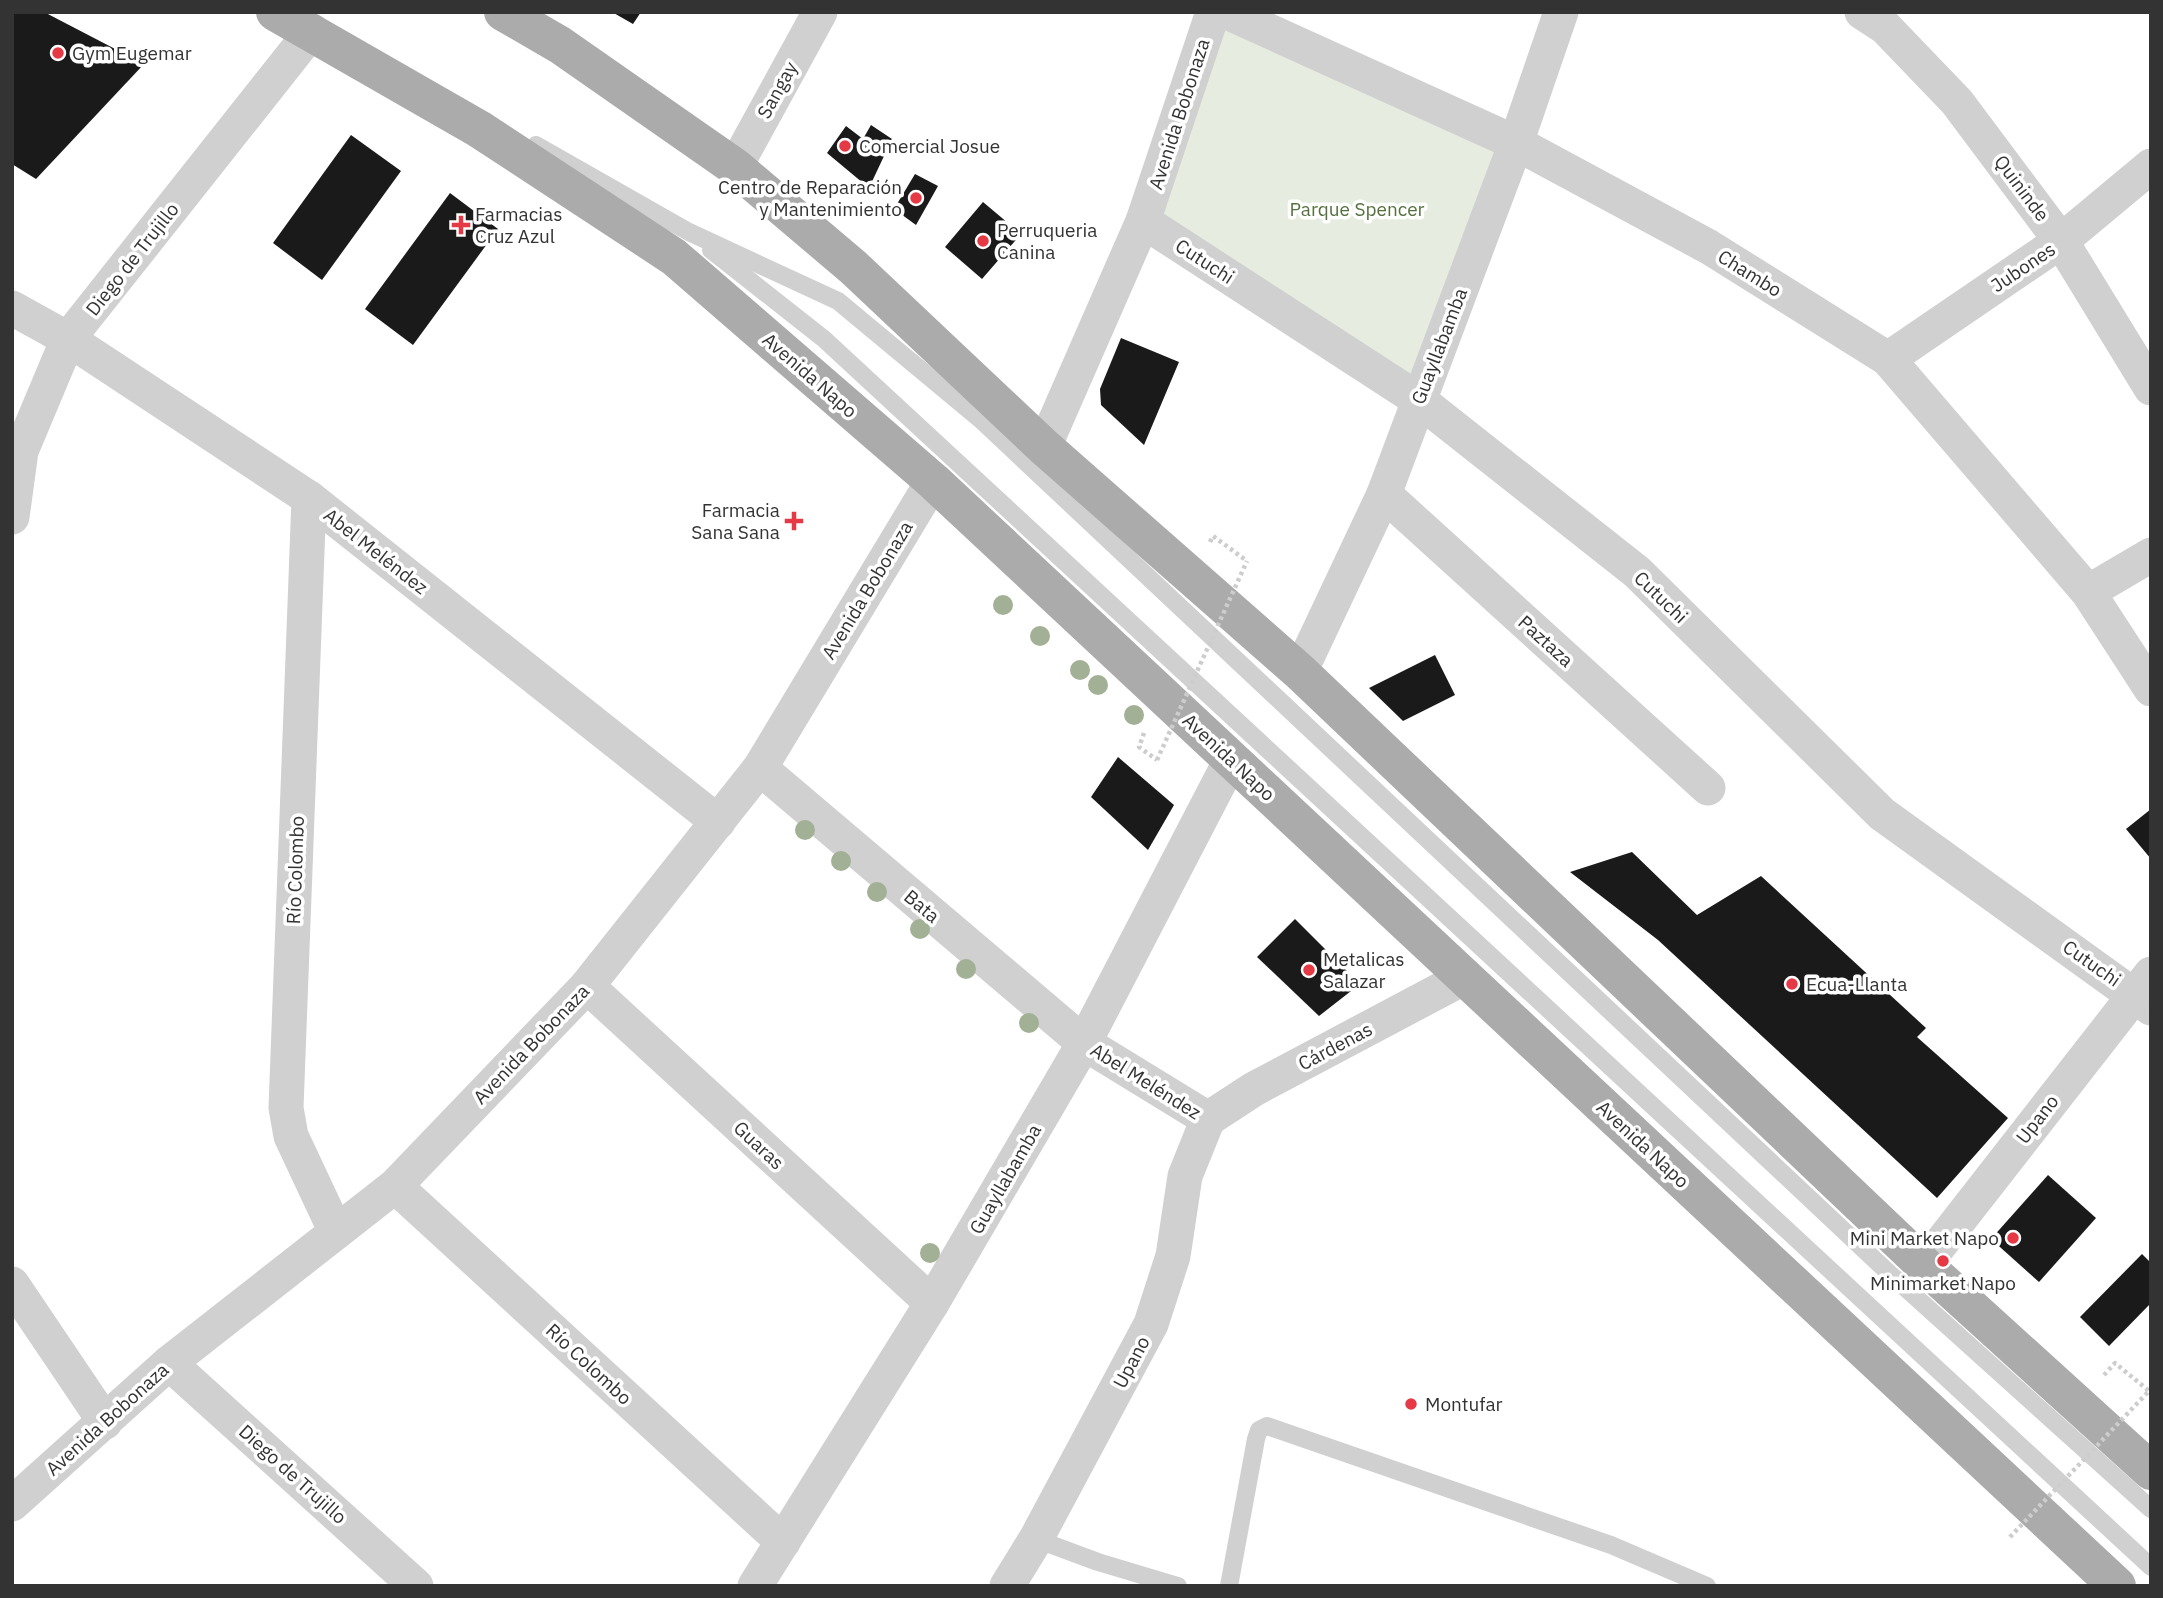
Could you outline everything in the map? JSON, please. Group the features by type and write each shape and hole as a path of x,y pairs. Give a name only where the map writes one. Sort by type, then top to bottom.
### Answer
{"main road":[{"name":"Avenida Napo","path":"275,12 307,22 479,129 674,257 933,481 2117,1586"},
{"path":"503,12 560,45 735,167 853,267 1044,447 1300,672 1924,1265 2151,1471"}],"street":[{"name":"Sangay","path":"735,167 820,12"},
{"name":"Avenida Bobonaza","path":"1044,447 1143,220 1213,12"},
{"name":"Chambo","path":"1227,12 1516,143 1709,247 1888,359 2088,592 2151,689"},
{"name":"Guayllabamba","path":"1300,672 1384,494 1516,143 1561,12"},
{"name":"Quininde","path":"1863,12 1885,27 1957,102 2061,241 2151,388"},
{"name":"Diego de Trujillo","path":"12,517 21,451 68,339 307,22"},
{"name":"Jubones","path":"1888,359 2061,241 2151,166"},
{"name":"Cutuchi","path":"1143,220 1419,400 1636,572 1882,814 2145,992"},
{"name":"Abel Meléndez","path":"12,308 68,339 309,498 718,822"},
{"name":"Avenida Bobonaza","path":"12,1504 169,1363 395,1186 586,986 760,768 933,481"},
{"name":"Paztaza","path":"1384,494 1708,788"},
{"name":"Río Colombo","path":"309,498 286,1108 291,1136 335,1232"},
{"path":"2088,592 2151,555"},
{"name":"Guayllabamba","path":"755,1586 932,1303 1084,1043 1231,760"},
{"name":"Bata","path":"760,768 1084,1043"},
{"name":"Cárdenas","path":"1208,1119 1254,1089 1465,977"},
{"name":"Guaras","path":"586,986 932,1303"},
{"name":"Upano","path":"1924,1265 2145,992"},
{"name":"Abel Meléndez","path":"1084,1043 1208,1119"},
{"name":"Upano","path":"1007,1586 1036,1539 1151,1324 1173,1256 1185,1176 1208,1119"},
{"name":"Río Colombo","path":"395,1186 783,1542"},
{"path":"12,1284 105,1422"},
{"name":"Diego de Trujillo","path":"169,1363 416,1586"}],"lane":[{"path":"307,22 689,232 838,301 980,419 1880,1264 2151,1509"},
{"path":"689,232 824,339 2151,1567"},
{"path":"1228,1586 1256,1439 1259,1430 1268,1426 1611,1545 1707,1586"},
{"path":"1036,1539 1097,1562 1178,1586"}],"path":[{"path":"1139,747 1157,760 1247,561 1213,536"},
{"path":"2010,1536 2149,1391 2115,1363"}],"green space":[{"name":"Parque Spencer","path":"1213,12 1516,143 1419,400 1143,221"}],"building":[{"path":"12,12 44,12 144,64 36,179 12,164"},
{"path":"612,12 641,12 633,24"},
{"path":"871,125 892,139 869,188 827,153 846,126 863,139"},
{"path":"351,135 401,171 322,280 273,243"},
{"name":"Centro de Reparación y Mantenimiento","path":"915,174 938,186 916,225 894,209"},
{"path":"450,193 498,229 413,345 365,309"},
{"name":"Perruqueria Canina","path":"983,202 1021,234 982,279 945,247"},
{"path":"1121,338 1179,362 1144,445 1101,405 1100,389"},
{"path":"1435,655 1455,695 1403,721 1369,688"},
{"path":"1118,757 1174,805 1148,850 1091,797"},
{"path":"2151,809 2151,859 2126,829"},
{"name":"Ecua-Llanta","path":"1632,852 1697,915 1761,876 1926,1028 1917,1037 2008,1118 1937,1198 1658,940 1570,872"},
{"name":"Metalicas Salazar","path":"1295,919 1360,984 1319,1016 1257,957"},
{"path":"2048,1175 2096,1218 2039,1282 1991,1239"},
{"path":"2142,1254 2151,1263 2151,1303 2109,1346 2080,1317"}],"place":[{"name":"Gym Eugemar","path":"58,53"},
{"name":"Comercial Josue","path":"845,146"},
{"name":"Centro de Reparación y Mantenimiento","path":"916,198"},
{"name":"Farmacias Cruz Azul","path":"461,225"},
{"name":"Perruqueria Canina","path":"983,241"},
{"name":"Farmacia Sana Sana","path":"794,521"},
{"name":"Metalicas Salazar","path":"1309,970"},
{"name":"Ecua-Llanta","path":"1792,984"},
{"name":"Mini Market Napo","path":"2013,1238"},
{"name":"Minimarket Napo","path":"1943,1261"},
{"name":"Montufar","path":"1411,1404"}]}
